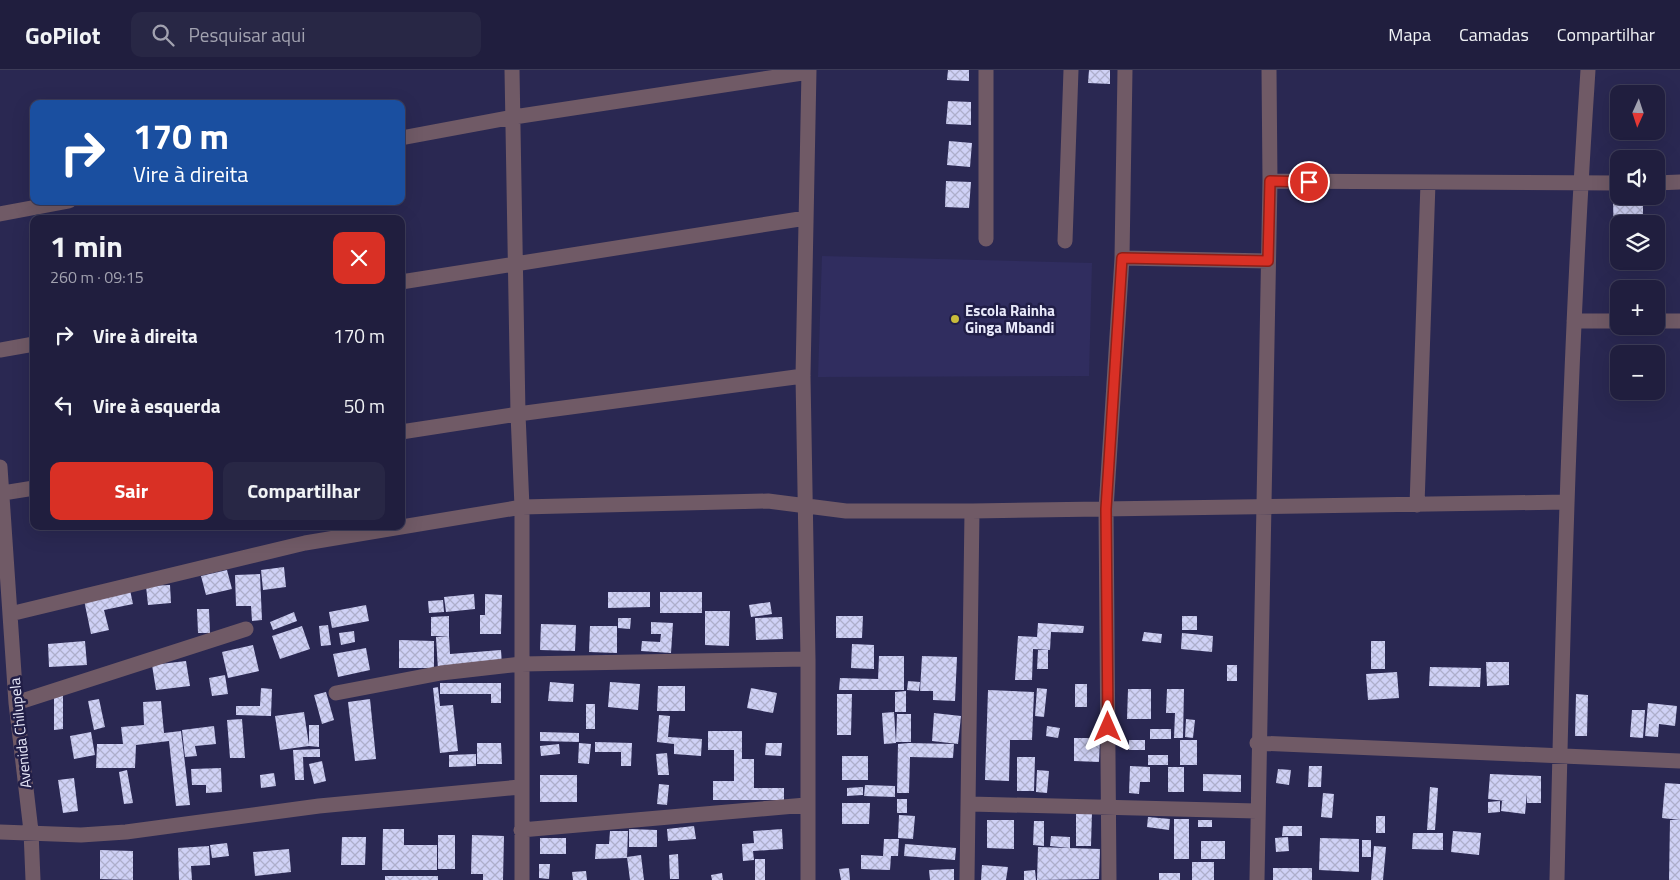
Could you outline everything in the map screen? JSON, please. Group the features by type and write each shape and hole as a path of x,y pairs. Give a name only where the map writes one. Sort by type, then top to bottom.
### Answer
{"street":[{"path":"512,70 518,414 522,507 520,787 522,880"},
{"path":"986,70 986,239"},
{"path":"1065,241 1071,70"},
{"path":"1109,880 1106,509 1122,258 1125,70"},
{"path":"1257,880 1258,743 1270,181 1270,70"},
{"path":"1558,880 1567,502 1580,184 1588,70"},
{"path":"405,137 514,117 809,71 803,376 808,659 806,805 808,880"},
{"path":"1270,181 1610,184"},
{"path":"1665,183 1680,182"},
{"path":"1417,505 1428,183"},
{"path":"0,214 48,205"},
{"path":"405,281 806,218"},
{"path":"1122,258 1268,261"},
{"path":"1574,321 1610,321"},
{"path":"1665,321 1680,321"},
{"path":"0,350 30,345"},
{"path":"405,431 518,414 803,376"},
{"name":"Avenida Chilupela","path":"0,467 3,550 10,614 16,703 31,831 33,880"},
{"path":"2,493 30,489"},
{"path":"405,526 522,507 768,501 846,511 1263,508 1567,502"},
{"path":"968,880 972,511"},
{"path":"10,614 305,543 383,530"},
{"path":"16,703 246,629"},
{"path":"336,693 441,673 521,664 808,659"},
{"path":"1258,743 1680,761"},
{"path":"0,832 31,831 80,835 126,832 319,806 520,787"},
{"path":"970,804 1257,811"},
{"path":"521,830 806,805"}],"shaded area":[{"name":"Escola Rainha Ginga Mbandi","path":"822,256 1092,263 1089,376 818,377"}],"building":[{"path":"948,70 969,70 969,81 947,80"},
{"path":"1089,70 1110,70 1110,84 1088,83"},
{"path":"948,101 971,102 971,125 946,124"},
{"path":"949,141 972,143 970,167 947,165"},
{"path":"946,181 971,182 969,208 945,207"},
{"path":"1613,205 1643,205 1643,215 1613,215"},
{"path":"284,567 286,587 263,590 261,570"},
{"path":"227,570 232,589 206,595 201,576"},
{"path":"260,574 262,620 252,621 251,606 236,606 235,575"},
{"path":"170,585 171,603 148,605 146,586"},
{"path":"130,590 133,604 104,610 109,630 91,634 84,600"},
{"path":"608,592 650,592 650,607 608,608"},
{"path":"660,592 702,592 702,613 660,613"},
{"path":"474,594 475,609 446,612 444,597"},
{"path":"485,594 502,595 501,634 480,634 480,615 485,615"},
{"path":"443,600 444,612 429,613 428,601"},
{"path":"770,602 772,614 751,617 749,605"},
{"path":"366,605 369,621 332,628 329,612"},
{"path":"197,609 209,609 210,633 198,633"},
{"path":"705,611 730,611 729,646 705,645"},
{"path":"294,612 297,621 273,630 270,622"},
{"path":"449,616 449,636 431,636 431,617"},
{"path":"836,616 863,616 862,638 836,638"},
{"path":"1182,616 1197,616 1197,630 1182,630"},
{"path":"782,617 783,639 756,640 755,618"},
{"path":"618,618 631,618 630,629 618,628"},
{"path":"651,622 673,623 671,653 641,651 642,641 660,642 661,634 651,634"},
{"path":"1038,623 1084,626 1083,633 1051,632 1050,650 1033,649 1032,680 1015,680 1018,636 1037,637"},
{"path":"541,624 576,625 575,651 540,650"},
{"path":"328,625 331,645 321,646 319,626"},
{"path":"302,626 310,649 280,659 272,636"},
{"path":"590,626 617,626 617,653 589,652"},
{"path":"354,631 355,642 341,645 339,633"},
{"path":"1144,632 1162,634 1161,643 1142,641"},
{"path":"1182,633 1213,636 1212,652 1181,649"},
{"path":"449,636 450,654 501,650 502,665 438,670 436,637"},
{"path":"399,640 434,641 434,668 399,668"},
{"path":"85,641 87,665 49,667 48,644"},
{"path":"1371,641 1385,641 1385,669 1371,669"},
{"path":"852,644 874,645 874,669 851,668"},
{"path":"253,645 259,671 228,678 222,652"},
{"path":"366,648 370,670 338,677 333,654"},
{"path":"1038,650 1048,650 1048,669 1037,669"},
{"path":"879,656 904,656 904,690 839,690 840,678 878,679"},
{"path":"922,656 957,657 955,701 933,700 933,691 920,691"},
{"path":"186,661 190,686 156,690 152,665"},
{"path":"1486,662 1509,662 1509,685 1487,686"},
{"path":"1227,665 1237,665 1237,681 1227,681"},
{"path":"1430,667 1481,668 1480,687 1429,686"},
{"path":"1397,672 1399,698 1368,700 1366,674"},
{"path":"225,675 228,694 212,696 209,678"},
{"path":"908,681 920,682 919,691 907,690"},
{"path":"550,682 574,684 573,702 548,701"},
{"path":"610,682 640,684 638,710 608,707"},
{"path":"440,683 501,683 501,703 491,703 491,694 440,694"},
{"path":"1075,684 1087,684 1087,707 1075,707"},
{"path":"658,686 685,686 685,711 657,711"},
{"path":"438,687 440,706 453,705 458,751 440,753 433,688"},
{"path":"261,688 272,689 271,716 236,715 236,706 260,706"},
{"path":"751,688 777,693 773,713 747,708"},
{"path":"1037,688 1047,689 1044,717 1035,716"},
{"path":"1128,689 1151,689 1151,719 1127,719"},
{"path":"1167,689 1184,689 1183,738 1174,738 1175,713 1166,713"},
{"path":"988,690 1034,692 1032,740 1010,740 1009,781 985,780"},
{"path":"906,691 906,712 895,712 895,692"},
{"path":"326,692 334,720 322,724 314,695"},
{"path":"837,694 852,694 851,735 837,735"},
{"path":"1576,694 1588,695 1587,736 1575,736"},
{"path":"54,695 63,695 63,729 54,730"},
{"path":"99,699 105,727 94,730 88,701"},
{"path":"370,699 376,759 355,761 348,702"},
{"path":"161,701 164,733 181,731 190,805 176,806 169,741 136,745 135,768 96,768 97,744 123,744 121,727 144,725 143,702"},
{"path":"1648,703 1677,706 1675,726 1659,724 1658,737 1645,736"},
{"path":"586,704 595,704 595,729 586,729"},
{"path":"1632,710 1645,710 1643,738 1630,737"},
{"path":"304,712 309,745 309,725 319,725 319,747 309,746 280,750 275,716"},
{"path":"894,712 896,743 884,744 882,713"},
{"path":"934,713 961,716 958,744 932,741"},
{"path":"897,714 911,714 911,742 896,742"},
{"path":"659,715 670,716 668,737 702,739 701,756 674,754 674,744 657,742"},
{"path":"242,719 245,758 230,758 227,720"},
{"path":"1186,719 1195,720 1193,738 1185,737"},
{"path":"214,726 216,744 195,746 197,756 185,757 182,730"},
{"path":"1047,726 1060,728 1058,738 1046,736"},
{"path":"1150,729 1171,729 1171,739 1150,739"},
{"path":"708,731 742,731 742,759 754,759 754,788 784,788 784,800 713,800 713,781 734,781 734,750 708,750"},
{"path":"91,732 95,755 74,759 70,736"},
{"path":"540,732 579,733 579,742 540,741"},
{"path":"1074,738 1100,738 1099,762 1074,761"},
{"path":"1129,740 1145,740 1145,750 1129,750"},
{"path":"1180,740 1197,740 1197,765 1180,765"},
{"path":"595,742 632,743 631,766 621,766 621,752 595,752"},
{"path":"477,743 501,743 502,764 477,764"},
{"path":"579,743 591,744 589,764 578,763"},
{"path":"766,743 782,743 781,756 765,755"},
{"path":"559,744 560,754 541,756 540,746"},
{"path":"898,744 954,744 953,758 910,757 909,793 897,793"},
{"path":"320,749 320,757 303,757 304,780 295,780 293,750"},
{"path":"667,753 669,775 658,775 656,754"},
{"path":"476,754 476,766 449,767 449,755"},
{"path":"1148,755 1168,755 1168,765 1148,765"},
{"path":"842,756 868,756 868,780 842,780"},
{"path":"1017,757 1035,757 1034,791 1017,791"},
{"path":"322,761 326,781 314,784 309,764"},
{"path":"1130,766 1150,767 1150,782 1140,782 1139,794 1129,793"},
{"path":"1309,766 1322,766 1321,787 1308,787"},
{"path":"1168,767 1184,767 1184,792 1168,792"},
{"path":"221,768 222,792 206,793 206,785 192,785 191,769"},
{"path":"1278,769 1291,770 1289,785 1276,783"},
{"path":"127,770 133,803 124,804 119,772"},
{"path":"1037,770 1049,771 1047,793 1036,792"},
{"path":"274,773 276,786 261,788 260,775"},
{"path":"1203,774 1241,775 1241,792 1203,791"},
{"path":"1490,774 1541,776 1541,803 1527,803 1527,793 1525,814 1501,811 1502,801 1505,801 1488,799"},
{"path":"540,775 577,775 577,802 540,802"},
{"path":"74,778 78,811 63,813 58,780"},
{"path":"1665,783 1680,784 1680,820 1662,818"},
{"path":"659,784 669,785 667,805 657,804"},
{"path":"865,785 895,786 895,797 864,796"},
{"path":"863,787 863,795 847,796 847,788"},
{"path":"1430,787 1438,788 1435,830 1427,830"},
{"path":"1323,793 1334,794 1332,818 1321,817"},
{"path":"897,799 907,799 907,813 897,813"},
{"path":"1500,801 1500,812 1488,813 1488,802"},
{"path":"842,803 870,803 869,824 842,824"},
{"path":"1076,812 1092,812 1091,846 1076,846"},
{"path":"899,815 915,816 913,839 898,838"},
{"path":"1376,816 1385,816 1385,833 1376,833"},
{"path":"1148,817 1170,819 1169,830 1147,827"},
{"path":"1174,819 1189,819 1189,859 1174,859"},
{"path":"987,820 1014,820 1014,849 987,848"},
{"path":"1198,820 1212,820 1212,827 1198,827"},
{"path":"1670,820 1680,820 1680,880 1669,880"},
{"path":"1034,821 1044,821 1044,846 1033,845"},
{"path":"694,826 696,839 668,841 667,829"},
{"path":"1283,826 1302,826 1302,836 1282,836"},
{"path":"383,829 404,829 404,845 437,845 437,870 382,870"},
{"path":"629,829 657,830 657,847 629,847"},
{"path":"782,829 783,849 753,851 754,860 743,861 742,844 754,843 753,831"},
{"path":"610,831 628,831 627,858 595,859 596,844 609,844"},
{"path":"1453,831 1481,833 1479,855 1451,852"},
{"path":"1413,833 1443,833 1443,850 1412,849"},
{"path":"438,835 455,835 455,869 438,869"},
{"path":"472,835 504,836 503,880 483,880 483,874 471,874"},
{"path":"1051,836 1070,837 1070,848 1050,846"},
{"path":"342,837 366,837 365,865 341,865"},
{"path":"1288,837 1289,851 1276,852 1275,838"},
{"path":"540,838 566,838 566,854 540,854"},
{"path":"1320,838 1359,839 1359,872 1319,870"},
{"path":"884,839 899,839 898,856 891,856 890,870 861,869 861,855 883,856"},
{"path":"1362,840 1371,840 1371,857 1362,857"},
{"path":"1201,841 1225,841 1225,859 1201,859"},
{"path":"227,843 229,856 212,858 210,845"},
{"path":"905,844 956,848 955,860 904,856"},
{"path":"209,846 210,865 191,866 192,880 179,880 178,848"},
{"path":"1374,846 1386,847 1383,880 1371,880"},
{"path":"1038,847 1100,849 1099,879 1037,880"},
{"path":"289,849 291,872 255,876 253,852"},
{"path":"100,850 133,851 133,880 100,879"},
{"path":"678,854 679,879 670,879 669,855"},
{"path":"641,855 644,880 630,880 627,857"},
{"path":"755,859 765,859 765,880 755,880"},
{"path":"1192,862 1214,862 1214,880 1192,880"},
{"path":"539,864 550,864 549,879 539,878"},
{"path":"982,865 1008,867 1006,880 981,880"},
{"path":"849,868 850,880 841,880 839,869"},
{"path":"1273,868 1312,868 1312,880 1273,880"},
{"path":"954,869 954,880 930,880 929,870"},
{"path":"1035,870 1036,880 1024,880 1024,871"},
{"path":"586,871 587,880 573,880 572,872"},
{"path":"722,873 723,880 712,880 711,875"},
{"path":"1159,873 1180,873 1180,880 1159,880"},
{"path":"385,876 438,876 438,880 385,880"}],"place":[{"name":"Escola Rainha Ginga Mbandi","path":"955,319"}],"route":[{"path":"1108,727 1106,509 1122,258 1268,261 1270,181 1309,182"}]}
